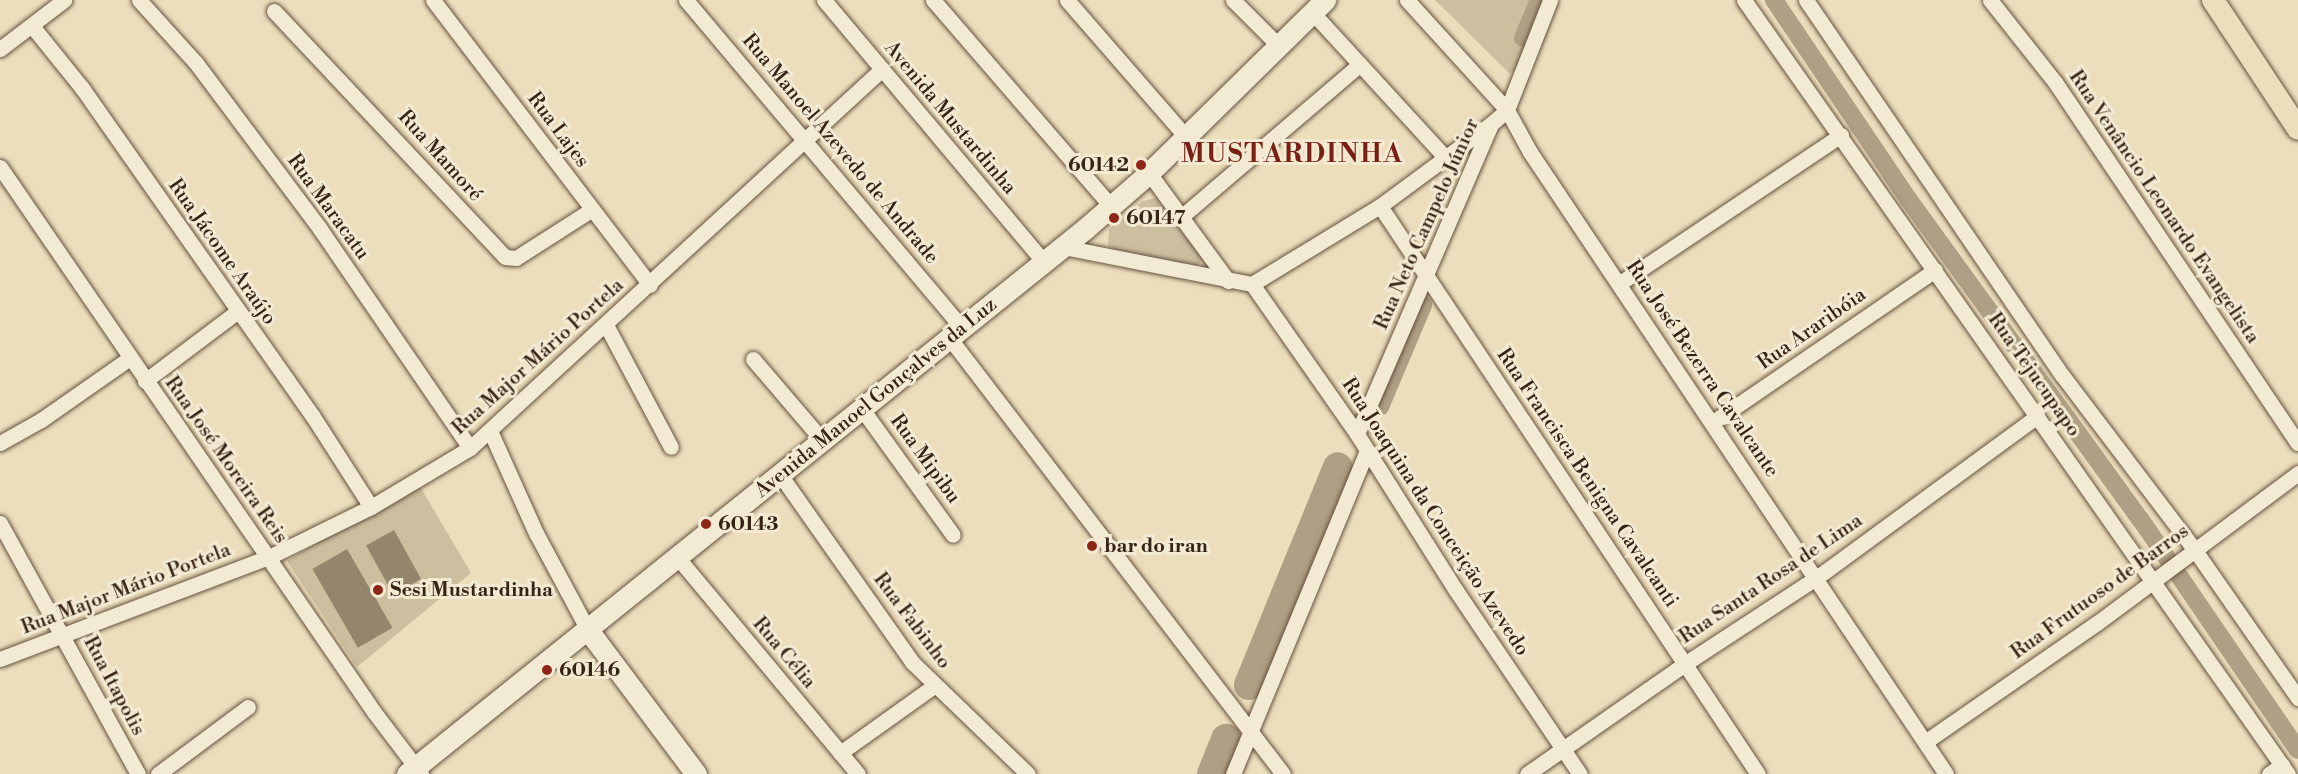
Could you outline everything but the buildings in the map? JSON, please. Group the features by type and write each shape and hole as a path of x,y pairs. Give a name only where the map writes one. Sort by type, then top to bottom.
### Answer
{"main road":[{"path":"2212,0 2298,129"},
{"name":"Avenida Manoel Gonçalves da Luz","path":"415,772 781,476 954,331 1063,247 1149,173 1319,6"},
{"path":"588,630 696,774"}],"street":[{"path":"0,49 64,0"},
{"name":"Rua Maracatu","path":"139,0 196,63 320,229 470,448"},
{"name":"Rua Lajes","path":"433,0 650,285"},
{"name":"Rua Manoel Azevedo de Andrade","path":"686,0 804,136 954,331 1283,774"},
{"name":"Avenida Mustardinha","path":"824,0 1044,263"},
{"path":"933,0 1111,206"},
{"path":"1067,0 1186,137"},
{"path":"1233,0 1279,46"},
{"name":"Rua José Bezerra Cavalcante","path":"1407,0 1508,110 1530,152 1713,422 1946,774"},
{"name":"Rua Neto Campelo Júnior","path":"1358,434 1491,124 1508,110 1550,0"},
{"name":"Rua Tejucupapo","path":"1744,0 2037,416 2157,578 2280,771"},
{"name":"Rua Tejucupapo","path":"1806,0 2062,375 2189,553 2298,698"},
{"name":"Rua Venâncio Leonardo Evangelista","path":"1990,0 2055,82 2298,443"},
{"path":"1319,6 1360,64 1444,156"},
{"name":"Rua Mamoré","path":"274,10 505,257 516,258 591,210"},
{"name":"Rua Jácome Araújo","path":"32,26 82,88 312,415 370,507"},
{"path":"1181,217 1360,64"},
{"name":"Rua Major Mário Portela","path":"0,658 269,557 370,507 470,448 491,433 650,285 804,136 882,69"},
{"path":"1063,247 1252,284 1380,206 1444,156 1491,124"},
{"path":"1620,283 1841,135"},
{"name":"Rua José Moreira Reis","path":"0,166 145,381 269,557 415,772"},
{"path":"1149,173 1228,281"},
{"name":"Rua Francisca Benigna Cavalcanti","path":"1380,206 1758,774"},
{"name":"Rua Araribóia","path":"1713,422 1935,270"},
{"name":"Rua Joaquina da Conceição Azevedo","path":"1252,284 1358,434 1580,774"},
{"path":"145,381 238,311"},
{"path":"606,325 671,447"},
{"path":"0,443 41,420 130,358"},
{"path":"753,359 823,441"},
{"name":"Rua Mipibu","path":"862,409 953,535"},
{"name":"Rua Santa Rosa de Lima","path":"1527,774 1686,663 1816,578 2037,416"},
{"path":"491,433 540,542 588,630"},
{"path":"1233,774 1367,451"},
{"name":"Rua Frutuoso de Barros","path":"1925,742 2157,578 2298,473"},
{"name":"Rua Fabinho","path":"781,476 933,686 1028,774"},
{"name":"Rua Itapolis","path":"0,523 62,634 134,772"},
{"name":"Rua Célia","path":"678,558 858,774"},
{"path":"840,753 933,686"},
{"path":"158,774 248,707"}],"shaded area":[{"path":"1435,0 1548,0 1519,69 1509,73"},
{"path":"1156,198 1203,258 1198,266 1116,251 1108,245 1109,229 1143,201"},
{"name":"Sesi Mustardinha","path":"418,483 471,573 357,667 287,561"}],"waterway":[{"path":"1523,38 1539,0"},
{"path":"1774,0 1909,200 2141,520 2298,750"},
{"path":"1380,407 1423,305"},
{"path":"1249,685 1338,467"},
{"path":"1212,774 1226,739"}],"place":[{"name":"60142","path":"1141,165"},
{"name":"60147","path":"1114,218"},
{"name":"60143","path":"706,524"},
{"name":"bar do iran","path":"1092,546"},
{"name":"Sesi Mustardinha","path":"378,590"},
{"name":"60146","path":"547,670"}],"district":[{"name":"MUSTARDINHA","path":"1292,155"}]}
